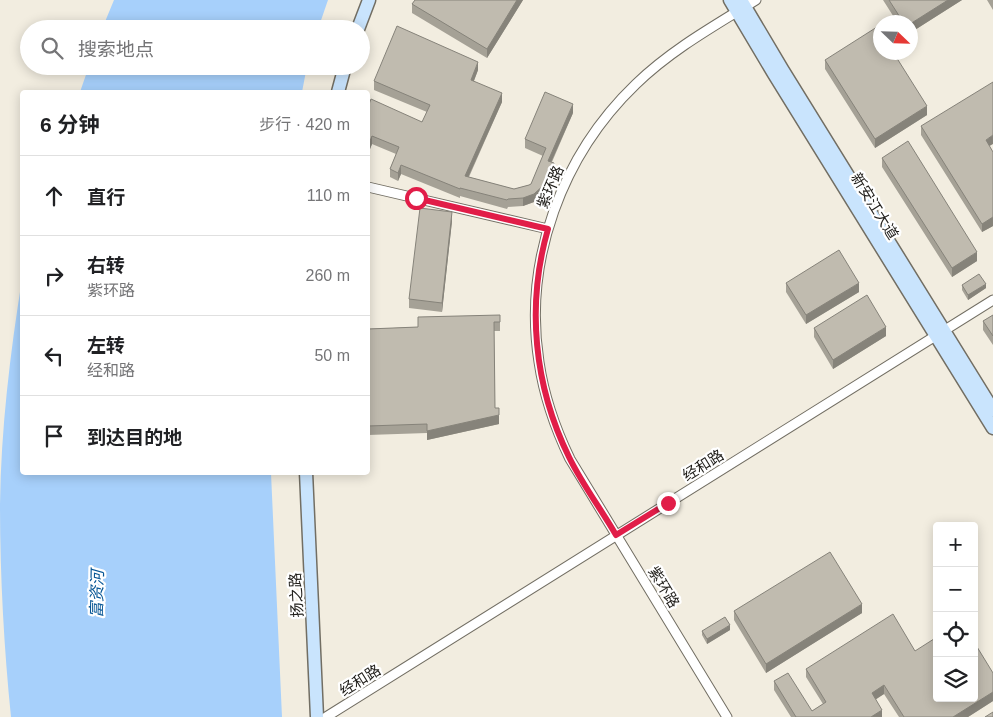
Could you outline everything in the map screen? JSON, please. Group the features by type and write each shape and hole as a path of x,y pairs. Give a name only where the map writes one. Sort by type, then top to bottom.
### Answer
{"main road":[{"path":"361,20 369,0"},
{"name":"新安江大道","path":"730,0 745,5 940,333 993,428"},
{"path":"339,90 343,75"},
{"name":"新安江大道","path":"940,333 993,410"},
{"name":"扬之路","path":"306,475 317,717"}],"street":[{"name":"紫环路","path":"727,717 570,459 553,420 542,382 536,343 536,308 541,259 548,229 557,202 573,167 590,138 618,102 636,83 668,56 745,5"},
{"path":"370,186 548,229"},
{"name":"经和路","path":"326,717 993,300"}],"water":[{"path":"114,0 328,0 321,20 106,20"},
{"path":"86,75 305,75 302,90 81,90"},
{"name":"富资河","path":"20,293 20,475 271,475 282,717 11,717 3,611 0,505 2,448"}],"building":[{"path":"415,0 517,0 487,49 412,4"},
{"path":"889,0 948,0 918,19 918,15 899,15"},
{"path":"397,26 478,62 471,80 502,93 465,176 514,189 531,184 546,148 525,139 545,92 573,104 548,161 554,163 546,183 534,194 523,198 507,200 460,189 401,165 398,173 390,169 399,147 372,136 370,141 371,99 422,122 430,105 374,81"},
{"path":"873,30 873,60 898,60 927,106 875,139 825,60"},
{"path":"993,82 993,135 986,140 993,152 993,217 982,224 921,126"},
{"path":"908,141 977,252 952,268 882,158"},
{"path":"420,208 452,212 442,303 409,299"},
{"path":"839,250 859,283 806,315 786,283"},
{"path":"979,274 986,284 968,295 962,285"},
{"path":"867,295 886,327 833,360 814,328"},
{"path":"500,315 500,322 494,322 495,408 499,408 499,415 427,431 427,424 370,426 370,329 418,327 418,317"},
{"path":"993,315 993,336 983,321"},
{"path":"830,552 862,604 766,664 734,611"},
{"path":"893,614 915,651 933,640 933,702 977,702 953,717 904,717 884,685 872,693 882,710 871,717 796,717 774,681 788,673 812,711 826,702 806,669"},
{"path":"725,617 730,625 707,639 702,631"},
{"path":"978,649 993,673 993,692 978,701"},
{"path":"993,712 993,717 985,717"}],"route":[{"path":"416,198 548,229 541,259 537,291 536,343 542,382 561,440 570,459 616,535 668,503"}]}
